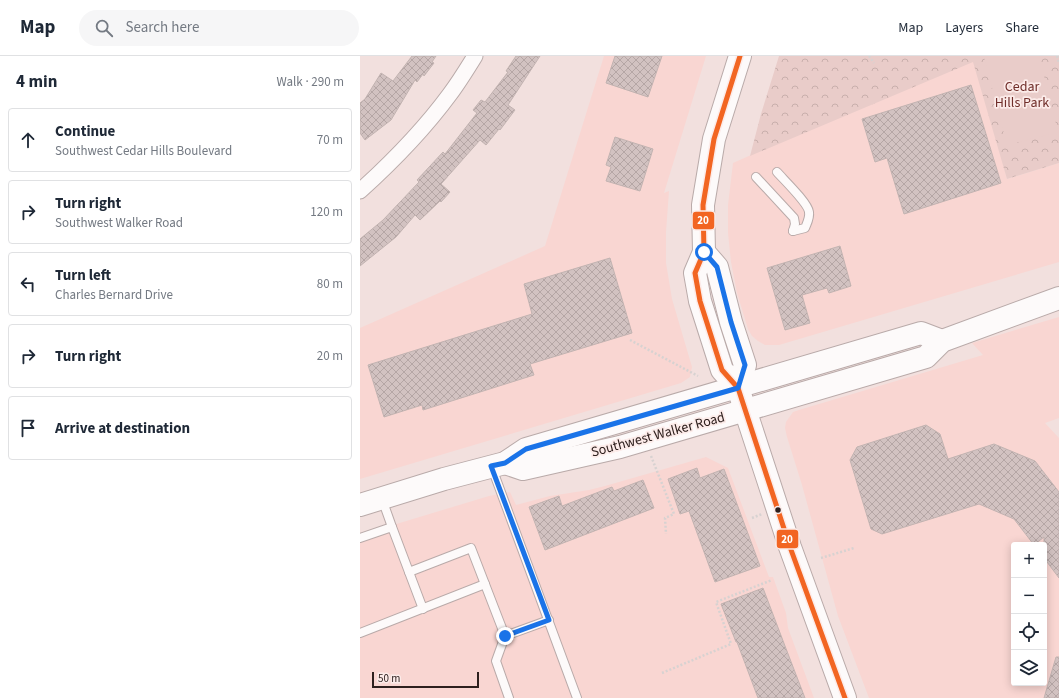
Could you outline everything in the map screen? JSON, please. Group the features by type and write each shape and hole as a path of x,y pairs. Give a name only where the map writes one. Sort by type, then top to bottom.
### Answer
{"main road":[{"path":"740,56 714,139 703,205 704,252 717,267 731,322 745,365 738,388 790,547 845,698"},
{"name":"Southwest Walker Road","path":"498,464 522,469 620,447 746,411 926,357 942,341 1059,298"},
{"name":"Southwest Walker Road","path":"360,505 498,464 526,449 738,388 921,333 942,341"}],"street":[{"path":"360,191 378,175 413,138 449,95 475,56"}],"lane":[{"path":"756,177 794,218 795,224 793,231 805,228 809,221 809,212 806,205 777,172"},
{"path":"498,464 549,620 577,698"},
{"path":"381,498 423,609"},
{"path":"360,538 392,527"},
{"path":"409,572 471,548 505,636 496,661 509,698"},
{"path":"360,633 485,584"},
{"path":"505,636 549,620"}],"path":[{"path":"869,56 874,63"},
{"path":"1057,56 1059,63"},
{"path":"630,340 698,376"},
{"path":"650,452 674,514 665,518 666,534"},
{"path":"821,558 854,548"},
{"path":"662,673 731,644 716,602 772,580"}],"shaded area":[{"path":"604,56 706,56 664,193 669,191 666,232 666,263 672,299 692,367 690,377 681,383 360,479 360,328 545,246"},
{"path":"976,56 1007,179 1059,163 1059,262 779,345 765,345 758,341 752,336 748,329 737,293 731,262 728,233 728,205 733,163"},
{"path":"1059,317 1059,418 1045,423 1059,438 1059,698 869,698 838,616 802,485 787,437 785,428 786,422 793,412 983,355 972,343"},
{"path":"706,457 728,468 769,577 773,577 786,613 788,628 814,698 360,698 360,535 489,496 510,492 516,505 550,496 605,486"}],"green space":[{"name":"Cedar Hills Park","path":"779,56 1059,56 1059,163 1007,179 973,62 750,156"},
{"path":"1039,56 1058,132 1007,145 984,57"}],"building":[{"path":"412,56 436,56 432,62 434,63 424,76 423,74 417,82 415,80 391,120 365,140 360,133 360,103 365,99 381,73 393,81"},
{"path":"516,56 540,56 508,105 515,110 500,130 499,129 486,145 480,140 441,184 450,192 441,202 440,201 420,220 415,215 396,237 360,266 360,239 383,220 419,182 417,180 443,152 445,154 477,113 473,110 481,100 485,102 508,72 506,71"},
{"path":"615,56 662,56 648,97 606,83"},
{"path":"971,85 1001,183 904,214 887,158 875,162 862,119"},
{"path":"615,137 653,149 640,191 606,181 611,167 606,165"},
{"path":"840,246 851,286 829,293 827,288 802,295 810,323 785,330 767,268"},
{"path":"610,258 632,333 530,364 534,375 423,410 422,405 384,417 368,365 532,314 524,284"},
{"path":"926,425 940,434 948,459 994,444 1035,461 1059,492 1059,578 1047,562 1047,542 1044,542 1044,537 1038,542 1032,542 1014,519 979,504 882,534 871,529 850,460 857,447"},
{"path":"697,468 700,478 724,469 760,566 715,582 689,511 680,514 668,479"},
{"path":"643,480 654,508 545,550 529,507 559,496 562,506 612,487 614,491"},
{"path":"763,588 805,698 758,698 721,604"},
{"path":"1056,657 1059,657 1059,698 1044,698"}],"transit line":[{"name":"20","path":"740,56 714,139 703,205 704,252 695,273 700,301 722,370 738,388 790,547 845,698"}],"route":[{"path":"505,636 549,620 491,466 505,463 526,449 738,388 745,365 731,322 717,267 704,252"}]}
